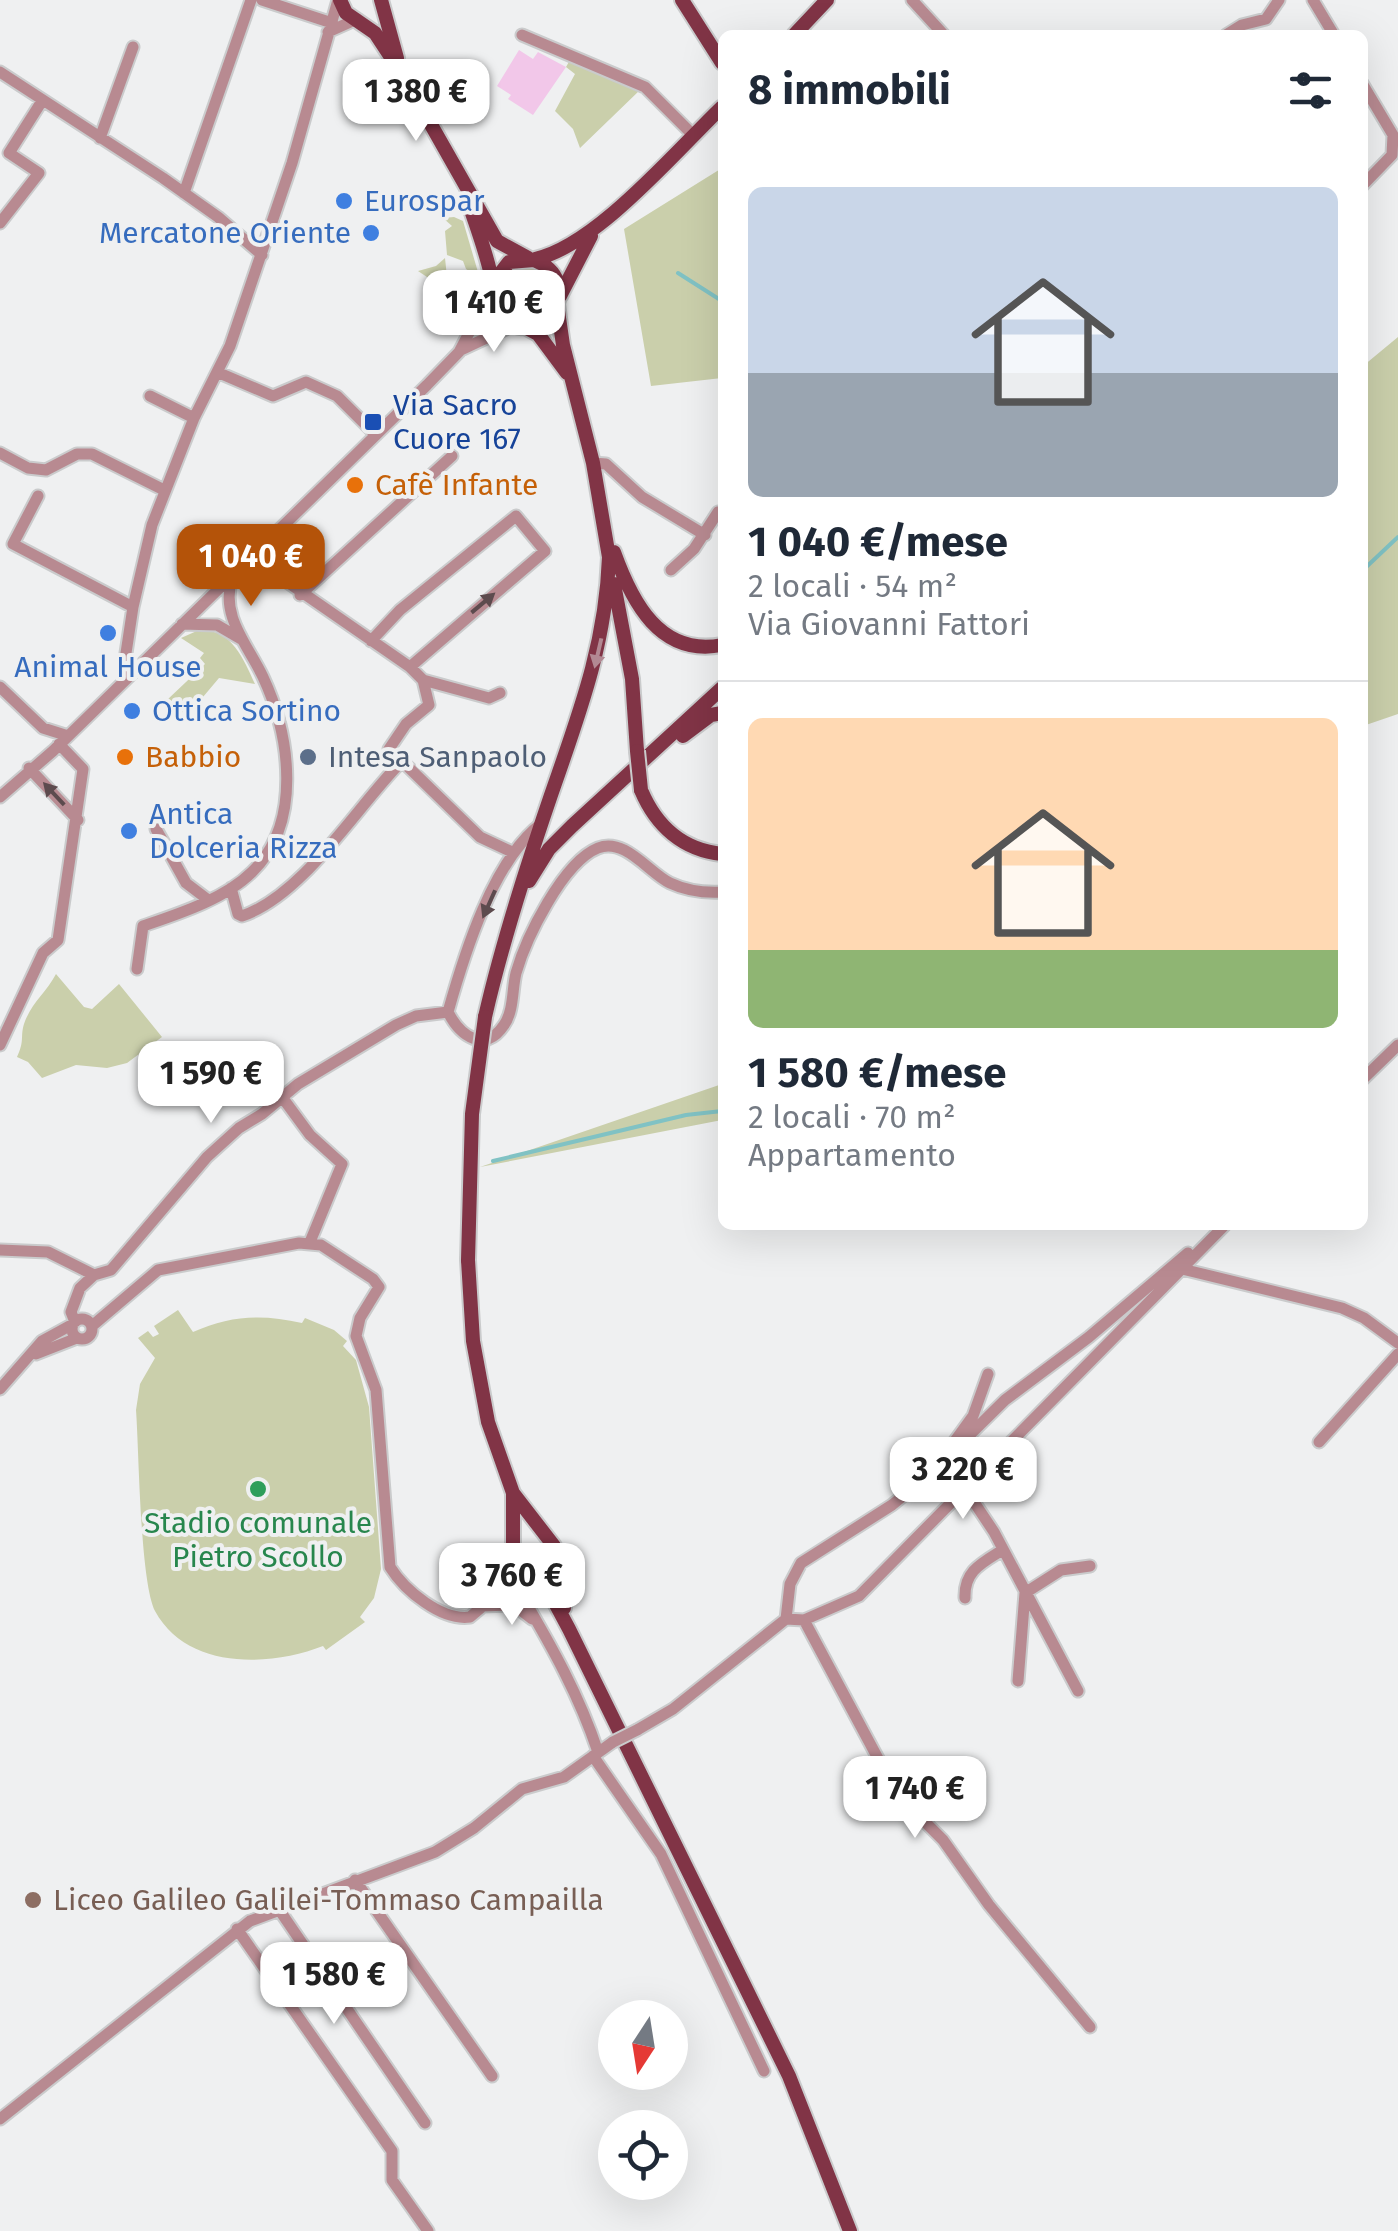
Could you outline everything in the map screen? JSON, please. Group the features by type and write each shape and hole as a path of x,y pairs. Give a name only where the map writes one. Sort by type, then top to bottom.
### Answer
{"main road":[{"path":"339,0 346,13 374,33 404,77 497,241 554,274 632,679 641,790 665,828 692,848 718,853"},
{"path":"358,19 374,14 381,0"},
{"path":"381,0 404,77"},
{"path":"682,0 718,57"},
{"path":"799,30 826,0"},
{"path":"491,287 510,262 568,247 597,227 718,111"},
{"path":"466,190 499,315 551,349 574,384"},
{"path":"519,326 548,318 576,259 597,227"},
{"path":"606,532 624,579 655,626 688,646 718,645"},
{"path":"569,1629 551,1540 540,1532 513,1493 479,1379 468,1260 470,1130 485,1018 541,824 593,673 608,605 609,557"},
{"path":"521,894 550,848 718,692"},
{"path":"602,796 718,713"},
{"path":"513,1493 513,1548 528,1574 546,1586 569,1629 789,2076 850,2231"},
{"path":"513,1548 526,1532 540,1532"},
{"path":"528,1574 546,1570 555,1553"}],"street":[{"path":"184,193 250,0"},
{"path":"262,0 328,27 358,19"},
{"path":"130,673 126,653 133,607 164,490 217,372 262,255 339,0"},
{"path":"912,0 939,30"},
{"path":"1234,30 1266,20 1279,0"},
{"path":"1312,0 1331,30"},
{"path":"522,35 645,87 693,135"},
{"path":"100,138 132,47"},
{"path":"0,72 184,193 262,255"},
{"path":"1368,93 1394,135 1392,155 1368,180"},
{"path":"0,224 38,173 9,153 42,101"},
{"path":"0,797 252,558 459,352 491,287"},
{"path":"459,352 519,326"},
{"path":"217,372 272,396 306,382 337,396 376,435"},
{"path":"150,396 194,418"},
{"path":"0,454 28,468 46,470 78,454 92,454 164,490"},
{"path":"300,595 452,456"},
{"path":"593,463 606,464 642,497 704,536"},
{"path":"38,496 13,544 133,607"},
{"path":"671,570 704,536 718,512"},
{"path":"370,640 400,610 516,516 545,551 410,668"},
{"path":"252,558 422,680 429,705 406,724 388,748 480,837 512,852"},
{"path":"137,969 143,926 231,888 254,871 284,814 287,791 283,746 274,706 230,614 228,595 232,577"},
{"path":"206,602 230,614"},
{"path":"206,602 217,625"},
{"path":"182,624 217,625 244,642"},
{"path":"422,680 489,698 500,692"},
{"path":"0,687 43,728 62,740 83,769 58,940 43,953 5,1013 0,1045"},
{"path":"43,728 47,738 44,756"},
{"path":"231,888 238,914 247,914 270,902 320,857 402,761"},
{"path":"29,768 78,820"},
{"path":"541,824 512,852 461,966 448,1012 456,1029 470,1040 498,1034 508,1021 515,976 530,932 568,874 596,848 610,845 628,852 666,882 689,890 718,892"},
{"path":"156,829 186,883 207,899"},
{"path":"28,1358 88,1337 71,1312 75,1296 94,1275 111,1270 124,1258 207,1157 239,1128 322,1068 396,1025 416,1016 448,1012"},
{"path":"1368,1074 1398,1044"},
{"path":"282,1098 310,1134 342,1164 310,1242"},
{"path":"786,1619 790,1584 802,1563 892,1505 1005,1400 1145,1290 1210,1230"},
{"path":"0,2119 237,1929 278,1908 434,1852 474,1828 522,1789 564,1777 613,1742 672,1709 786,1619 804,1620 859,1596 1220,1230"},
{"path":"0,1390 42,1341 80,1323 158,1270 310,1242 322,1245 379,1287 360,1318 356,1336 376,1390 390,1568 443,1614 470,1616 528,1574"},
{"path":"0,1250 48,1252 94,1275"},
{"path":"1182,1269 1342,1308 1364,1318 1398,1343"},
{"path":"1145,1290 1158,1294"},
{"path":"77,1338 80,1323"},
{"path":"1319,1442 1398,1354"},
{"path":"948,1454 973,1416 988,1374"},
{"path":"962,1493 976,1505 1078,1691"},
{"path":"484,1604 513,1548"},
{"path":"965,1598 964,1582 973,1569 1001,1551"},
{"path":"1024,1593 1062,1570 1090,1566"},
{"path":"528,1574 522,1596 548,1634 581,1703 595,1754 662,1854 764,2071"},
{"path":"1018,1681 1024,1593"},
{"path":"484,1604 514,1605 548,1634"},
{"path":"804,1620 897,1794 943,1840 989,1905 1090,2027"},
{"path":"355,1880 492,2076"},
{"path":"278,1908 425,2122"},
{"path":"237,1929 392,2152 392,2180 428,2231"}],"green space":[{"path":"570,60 640,90 580,148 573,129 555,111 575,74 566,67"},
{"path":"718,170 718,378 651,386 624,229"},
{"path":"443,218 463,221 480,279 466,269 463,261 447,255 445,231 452,226"},
{"path":"445,258 447,277 455,280 466,273 480,283 477,302 472,307 418,271 436,266"},
{"path":"526,266 545,274 553,293 545,312 526,320 507,312 499,293 507,274"},
{"path":"1398,337 1398,714 1368,724 1368,362"},
{"path":"199,630 220,634 228,640 241,655 255,684 219,678 187,716 167,700 205,664 200,658 204,653 181,638"},
{"path":"56,974 84,1007 92,1009 119,984 162,1037 127,1063 107,1068 76,1065 42,1078 28,1062 17,1057 27,1017"},
{"path":"718,1085 718,1121 480,1167"},
{"name":"Stadio comunale Pietro Scollo","path":"178,1310 193,1332 233,1319 260,1317 302,1323 305,1318 334,1330 347,1341 343,1346 356,1360 369,1407 381,1569 374,1598 360,1617 365,1622 326,1650 323,1646 255,1660 208,1654 169,1630 155,1611 143,1545 136,1410 140,1384 155,1358 138,1338 148,1331 153,1337 159,1334 154,1326"}],"building":[{"path":"519,50 533,59 538,52 566,67 533,115 508,99 511,95 497,86"}],"waterway":[{"path":"678,273 718,298"},
{"path":"1368,565 1398,537"},
{"path":"493,1161 686,1115 718,1111"}],"place":[{"name":"Eurospar","path":"344,201"},
{"name":"Mercatone Oriente","path":"371,233"},
{"name":"Via Sacro Cuore 167","path":"373,422"},
{"name":"Cafè Infante","path":"355,485"},
{"name":"Animal House","path":"108,633"},
{"name":"Ottica Sortino","path":"132,711"},
{"name":"Babbio","path":"125,757"},
{"name":"Intesa Sanpaolo","path":"308,757"},
{"name":"Antica Dolceria Rizza","path":"129,831"},
{"name":"Stadio comunale Pietro Scollo","path":"258,1489"},
{"name":"Liceo Galileo Galilei-Tommaso Campailla","path":"33,1900"}]}
